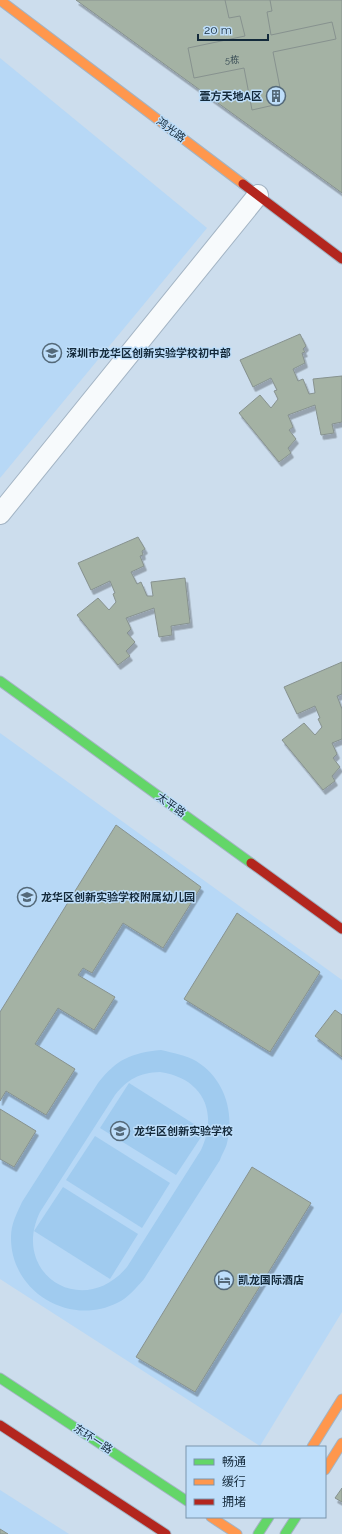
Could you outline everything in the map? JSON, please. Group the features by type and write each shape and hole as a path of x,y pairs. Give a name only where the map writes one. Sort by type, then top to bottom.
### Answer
{"street":[{"name":"鸿光路","path":"0,0 342,259"},
{"path":"0,514 258,195"},
{"name":"太平路","path":"0,681 342,929"},
{"name":"东环一路","path":"0,1378 186,1500"},
{"path":"313,1446 342,1399"},
{"path":"0,1425 166,1534"},
{"path":"326,1468 342,1443"},
{"path":"121,1505 138,1526"},
{"path":"213,1518 237,1534"},
{"path":"258,1534 268,1518"},
{"path":"285,1534 295,1518"}],"shaded area":[{"name":"深圳市龙华区创新实验学校初中部","path":"0,58 207,228 0,478"},
{"name":"龙华区创新实验学校","path":"0,733 342,980 342,1312 260,1446 0,1279"},
{"path":"161,1050 188,1057 206,1068 214,1077 225,1097 228,1108 229,1131 226,1145 220,1160 144,1279 132,1292 117,1303 99,1309 80,1310 62,1307 46,1299 31,1288 20,1273 13,1256 11,1237 15,1219 22,1202 98,1083 118,1063 133,1055","holes":["160,1072 175,1075 187,1081 196,1089 203,1099 207,1110 208,1122 206,1136 201,1150 127,1267 109,1282 91,1289 72,1289 56,1283 43,1271 35,1254 33,1234 40,1212 120,1089 129,1081 140,1075"]},
{"path":"129,1083 205,1131 176,1175 100,1128"},
{"path":"95,1136 170,1183 142,1228 66,1180"},
{"path":"63,1187 138,1234 110,1279 34,1231"},
{"path":"0,1490 69,1534 0,1534"}],"building":[{"name":"壹方天地A区","path":"76,0 342,0 342,193"},
{"path":"225,0 270,0 272,11 267,12 271,35 332,22 336,39 273,52 283,103 252,110 244,68 194,78 188,48 245,36 240,16 229,18"},
{"path":"300,334 306,346 303,349 305,352 302,353 305,363 293,369 298,381 303,379 309,394 315,393 313,379 342,376 342,422 332,424 334,433 321,435 315,405 288,415 293,427 289,430 296,439 288,448 291,453 279,462 239,413 260,395 271,408 278,399 274,391 277,390 271,378 253,387 240,360"},
{"path":"138,537 145,549 142,551 143,555 140,556 144,566 131,572 137,584 141,582 147,596 153,596 151,582 185,578 190,623 171,626 172,635 159,637 154,608 126,618 131,629 127,633 135,642 126,651 130,656 118,665 77,615 98,598 109,610 116,602 113,594 115,593 110,581 91,590 78,563"},
{"path":"342,662 342,694 337,696 342,709 342,739 332,743 337,754 333,758 340,767 332,776 335,781 323,790 282,740 304,723 315,735 322,727 318,719 320,718 315,706 297,714 284,687"},
{"path":"116,825 201,887 163,948 123,923 92,973 83,968 78,975 115,997 94,1030 58,1008 35,1044 75,1069 46,1115 6,1091 0,1101 0,1012"},
{"path":"237,913 320,972 270,1052 184,999"},
{"path":"335,1010 342,1015 342,1057 315,1036"},
{"path":"0,1109 36,1131 14,1167 0,1159"},
{"path":"252,1167 311,1203 195,1392 136,1357"},
{"path":"342,1488 342,1502 335,1498"},
{"path":"0,1529 8,1534 0,1534"}],"traffic: fast":[{"path":"0,681 251,863"},
{"path":"0,1378 186,1500"},
{"path":"258,1534 268,1518"},
{"path":"285,1534 295,1518"}],"traffic: slow":[{"path":"0,0 243,184"},
{"path":"313,1446 342,1399"},
{"path":"326,1468 342,1443"},
{"path":"213,1518 237,1534"}],"traffic: jam":[{"path":"243,184 342,259"},
{"path":"251,863 342,929"},
{"path":"0,1425 166,1534"}],"place":[{"name":"壹方天地A区","path":"276,96"},
{"name":"深圳市龙华区创新实验学校初中部","path":"52,353"},
{"name":"龙华区创新实验学校附属幼儿园","path":"27,897"},
{"name":"龙华区创新实验学校","path":"120,1131"},
{"name":"凯龙国际酒店","path":"224,1280"}]}
